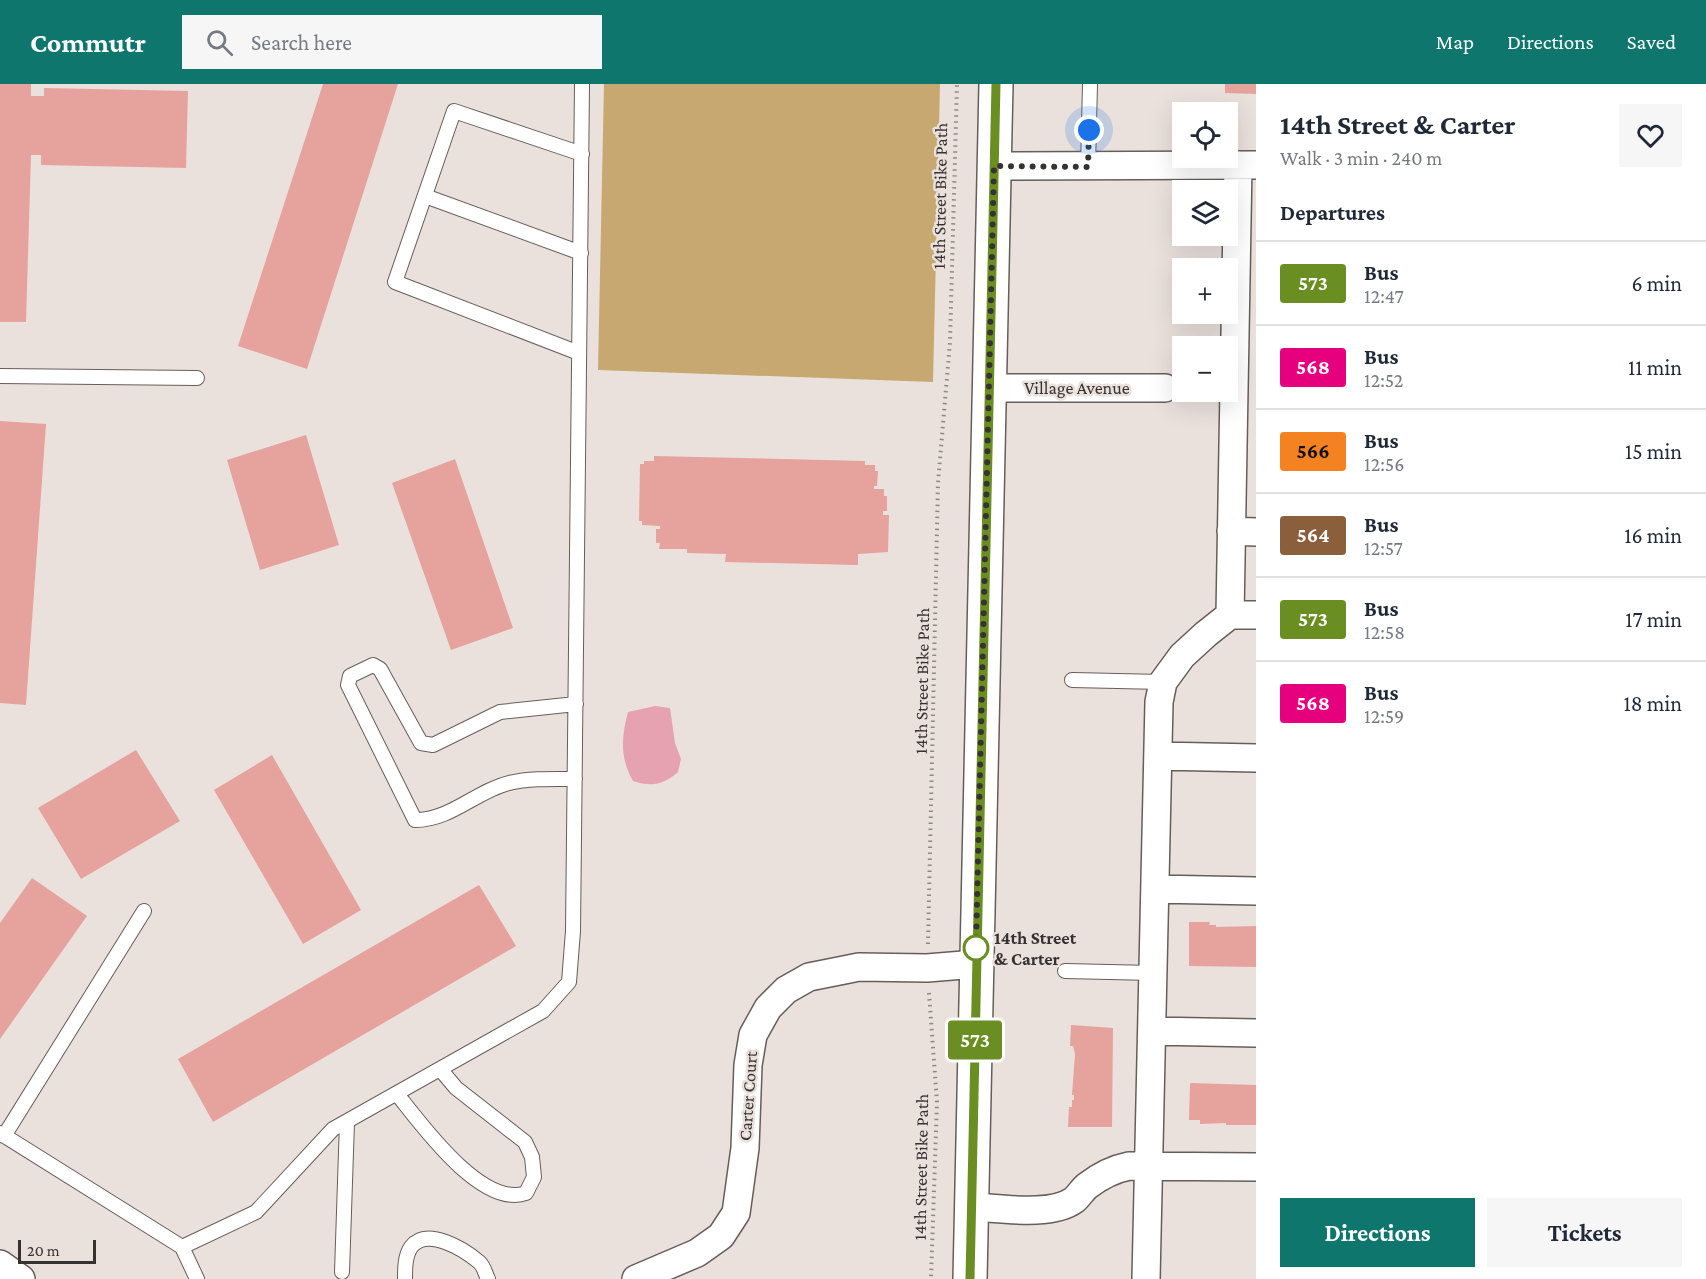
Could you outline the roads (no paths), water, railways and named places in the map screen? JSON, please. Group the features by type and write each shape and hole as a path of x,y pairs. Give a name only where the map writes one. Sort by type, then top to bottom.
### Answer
{"street":[{"path":"970,1279 996,84"},
{"path":"994,166 1247,165 1243,615 1182,656 1163,682 1159,702 1146,1279"},
{"name":"Village Avenue","path":"989,388 1165,388"},
{"path":"1158,756 1256,758"},
{"path":"1155,889 1256,891"},
{"name":"Carter Court","path":"636,1279 697,1253 721,1236 736,1212 745,1148 748,1065 753,1035 768,1008 786,990 809,977 859,966 927,968 976,964"},
{"path":"1152,1031 1256,1033"},
{"path":"972,1207 1040,1209 1059,1207 1074,1200 1086,1187 1115,1169 1149,1165 1256,1167"},
{"path":"0,1264 21,1279"}],"lane":[{"path":"182,1247 256,1212 333,1128 543,1011 569,982 573,931 582,84"},
{"path":"1088,167 1090,84"},
{"path":"579,353 395,282 454,111 582,154"},
{"path":"424,196 581,253"},
{"path":"0,376 197,378"},
{"path":"575,779 537,779 508,783 432,820 414,820 348,685 350,676 373,665 380,669 421,743 433,745 500,712 576,704"},
{"path":"1072,680 1163,682"},
{"path":"144,911 2,1135 182,1247 197,1279"},
{"path":"1065,971 1153,973"},
{"path":"397,1094 434,1140 463,1169 504,1194 517,1196 526,1193 534,1177 532,1157 525,1142 456,1088 440,1069"},
{"path":"342,1272 347,1122"},
{"path":"405,1279 408,1253 413,1244 424,1238 437,1239 461,1249 482,1264 488,1279"}],"place":[{"name":"14th Street & Carter","path":"976,948"}]}
